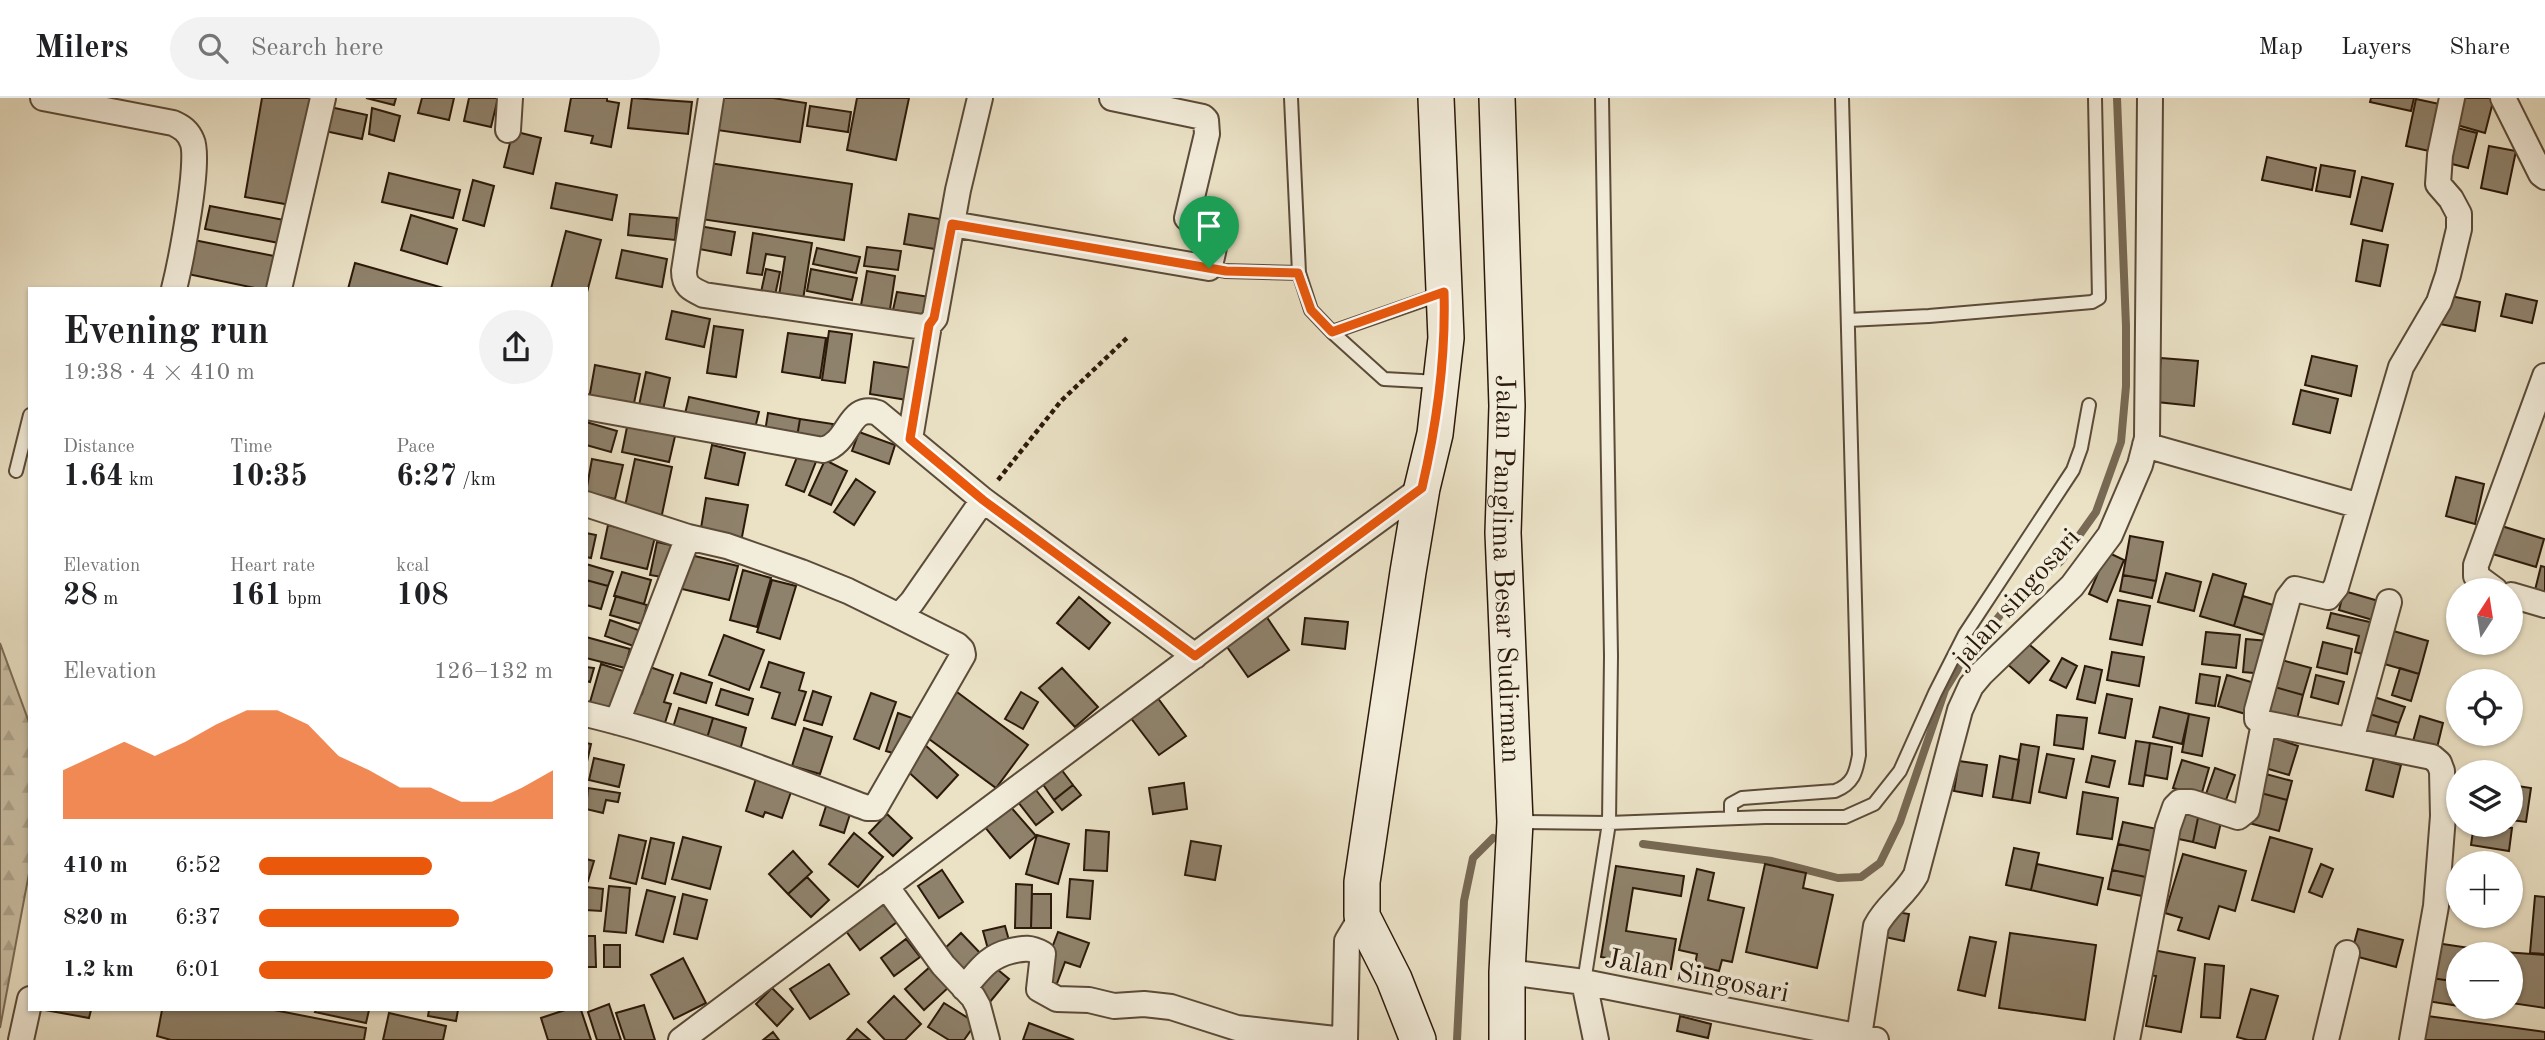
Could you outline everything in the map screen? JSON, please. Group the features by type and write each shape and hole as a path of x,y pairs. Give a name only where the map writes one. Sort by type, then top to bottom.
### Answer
{"main road":[{"path":"1418,1040 1394,979 1362,916 1362,882 1422,488 1435,434 1446,338 1436,98"},
{"name":"Jalan Panglima Besar Sudirman","path":"1497,98 1507,406 1503,533 1515,822 1507,972 1507,1040"}],"street":[{"path":"43,98 173,123 184,128 192,140 194,163 181,261 174,287"},
{"path":"279,287 323,98"},
{"path":"508,130 510,98"},
{"path":"711,98 684,271 686,284 704,295 914,326 929,325"},
{"path":"910,439 929,325 934,318 980,98"},
{"path":"952,224 1209,268 1214,248 1214,233 1211,229 1191,223 1187,218 1207,134 1206,120 1203,117 1112,98"},
{"name":"jalan singosari","path":"1867,1038 1876,926 1881,915 1909,889 1916,875 1961,710 1971,686 2029,625 2072,586 2110,535 2140,464 2145,445 2149,358 2150,98"},
{"path":"2412,1040 2436,906 2443,816 2440,762 2432,757 2264,723 2257,719 2257,709 2291,592 2302,589 2328,597 2331,595 2401,368 2439,302 2448,275 2459,229 2459,214 2438,184 2440,155 2452,98"},
{"path":"2503,98 2541,174 2545,177"},
{"path":"2479,578 2476,576 2476,565 2545,376"},
{"path":"588,407 823,450 840,441 857,414 864,411 878,413 983,500 1195,656"},
{"path":"2145,445 2360,506"},
{"path":"681,1040 709,1033 886,886 1422,488"},
{"path":"899,616 912,602 983,500"},
{"path":"588,505 688,537 727,546 801,572 848,591 957,645 963,655 875,808 867,808 753,764 588,715"},
{"path":"617,722 688,537"},
{"path":"2524,599 2545,605"},
{"path":"2351,740 2389,603"},
{"path":"2127,1040 2168,827 2175,807 2180,802 2191,802 2233,816 2243,816 2250,796 2264,723"},
{"path":"886,886 943,965 978,1006 987,1040"},
{"path":"964,988 989,959 998,954 1028,947 1043,954 1039,989 1057,999 1089,1000 1114,1006 1144,1004 1171,1007 1237,1028 1344,1040 1347,941 1362,916"},
{"path":"2326,1040 2347,953"},
{"name":"Jalan Singosari","path":"1507,972 1584,982 1867,1038"},
{"path":"1584,982 1596,1040"},
{"path":"21,1040 28,1008"}],"lane":[{"path":"1291,98 1298,273 1311,310 1384,379 1441,382"},
{"path":"1584,982 1609,823 1611,656 1602,98"},
{"path":"1731,818 1731,804 1742,798 1835,791 1845,787 1854,777 1857,764 1859,738 1842,98"},
{"path":"1848,320 2092,302 2099,298 2095,98"},
{"path":"1209,268 1298,273"},
{"path":"1332,332 1444,292"},
{"path":"1515,822 1609,823 1845,817 1874,804 1900,771 1965,634 2073,470 2081,448 2089,405"},
{"path":"16,471 28,423"}],"path":[{"path":"983,500 1061,401 1129,335"}],"green space":[{"path":"0,643 28,720 28,879 0,1028"}],"building":[{"path":"262,98 316,98 296,206 245,197"},
{"path":"366,98 396,98 394,105"},
{"path":"422,98 454,98 449,120 418,113"},
{"path":"469,98 498,98 491,127 464,121"},
{"path":"571,98 607,98 607,101 619,103 611,147 591,143 593,136 565,131"},
{"path":"632,98 692,102 688,134 628,128"},
{"path":"715,98 773,98 806,103 800,142 710,129"},
{"path":"857,98 909,98 896,160 847,150"},
{"path":"2371,98 2414,98 2411,111 2370,102"},
{"path":"2457,98 2494,98 2485,133 2450,123"},
{"path":"2416,99 2444,105 2434,152 2406,146"},
{"path":"810,106 851,112 848,132 807,126"},
{"path":"330,107 367,115 362,139 325,131"},
{"path":"372,108 400,116 394,141 369,134"},
{"path":"2449,126 2477,133 2468,168 2440,161"},
{"path":"513,131 541,138 533,174 504,167"},
{"path":"2489,146 2516,151 2507,194 2481,188"},
{"path":"2267,157 2316,168 2312,190 2262,180"},
{"path":"709,163 852,184 844,240 701,219"},
{"path":"2321,165 2355,171 2350,197 2316,191"},
{"path":"389,173 460,190 453,218 382,202"},
{"path":"2362,177 2393,184 2382,231 2351,224"},
{"path":"473,180 494,186 484,226 463,220"},
{"path":"556,183 617,195 612,220 551,208"},
{"path":"210,206 284,220 279,243 205,229"},
{"path":"630,214 677,218 675,240 628,235"},
{"path":"909,214 940,219 935,249 904,244"},
{"path":"411,215 457,229 447,264 401,250"},
{"path":"699,226 735,232 731,255 694,248"},
{"path":"566,231 601,240 588,289 552,287"},
{"path":"753,233 812,243 802,306 778,302 785,257 766,254 762,275 747,273"},
{"path":"189,239 279,257 273,287 250,287 183,273"},
{"path":"2363,240 2388,245 2380,286 2356,281"},
{"path":"867,247 901,251 898,270 864,266"},
{"path":"817,248 860,257 856,273 813,264"},
{"path":"622,250 667,259 662,287 616,278"},
{"path":"355,263 440,287 349,287"},
{"path":"766,269 780,272 774,300 760,297"},
{"path":"811,269 857,278 852,300 807,291"},
{"path":"867,271 895,276 889,316 860,311"},
{"path":"897,292 930,297 927,315 893,310"},
{"path":"2506,294 2537,301 2532,323 2501,316"},
{"path":"2446,295 2480,302 2475,331 2440,324"},
{"path":"672,311 710,319 704,347 666,339"},
{"path":"714,326 743,330 736,377 707,373"},
{"path":"829,331 852,334 845,383 822,380"},
{"path":"788,333 826,338 820,378 782,372"},
{"path":"2312,356 2357,366 2351,396 2305,385"},
{"path":"2161,358 2198,361 2194,406 2157,402"},
{"path":"874,362 911,368 907,400 870,394"},
{"path":"595,365 640,374 633,408 589,399"},
{"path":"646,372 670,378 662,415 638,410"},
{"path":"2301,390 2338,399 2330,433 2293,424"},
{"path":"689,397 759,412 754,432 684,418"},
{"path":"768,413 800,419 796,443 764,438"},
{"path":"800,419 833,424 828,449 796,443"},
{"path":"628,422 676,432 669,462 622,452"},
{"path":"588,423 617,431 611,452 588,446"},
{"path":"859,432 895,445 889,464 852,451"},
{"path":"712,445 745,453 738,485 705,478"},
{"path":"799,452 817,459 804,492 786,485"},
{"path":"592,459 623,465 615,499 588,492"},
{"path":"635,459 672,467 661,519 624,511"},
{"path":"825,460 847,471 831,505 809,495"},
{"path":"2456,477 2484,484 2475,524 2446,516"},
{"path":"856,479 875,492 854,525 834,512"},
{"path":"706,498 748,505 741,542 700,534"},
{"path":"2495,524 2544,539 2536,567 2486,552"},
{"path":"608,525 655,537 647,569 601,558"},
{"path":"588,533 596,535 591,558 588,557"},
{"path":"2130,536 2163,542 2156,581 2123,575"},
{"path":"657,542 675,546 668,578 650,575"},
{"path":"2107,552 2124,560 2107,602 2089,594"},
{"path":"686,554 738,566 729,600 678,588"},
{"path":"588,565 613,572 608,586 588,581"},
{"path":"2541,566 2545,567 2545,597 2534,594"},
{"path":"743,570 771,578 757,627 730,620"},
{"path":"622,572 651,580 644,604 614,596"},
{"path":"2166,573 2201,582 2194,611 2158,602"},
{"path":"2213,574 2246,584 2234,626 2200,616"},
{"path":"2123,575 2156,581 2152,598 2120,591"},
{"path":"772,580 796,586 780,639 757,632"},
{"path":"588,581 608,586 601,609 588,606"},
{"path":"2344,591 2382,602 2376,621 2339,610"},
{"path":"616,596 647,605 642,624 610,615"},
{"path":"2243,596 2273,605 2264,635 2234,626"},
{"path":"1079,597 1110,623 1089,649 1057,623"},
{"path":"2118,600 2150,606 2142,645 2110,639"},
{"path":"2331,613 2374,623 2366,655 2355,652 2359,636 2327,628"},
{"path":"1266,616 1289,650 1248,677 1225,644"},
{"path":"1305,618 1348,622 1345,649 1302,644"},
{"path":"610,620 644,632 639,648 605,636"},
{"path":"2390,630 2428,641 2419,674 2381,663"},
{"path":"2206,632 2240,635 2236,668 2202,664"},
{"path":"724,635 764,650 749,690 709,675"},
{"path":"588,638 630,649 625,668 588,659"},
{"path":"2246,639 2268,641 2265,674 2243,672"},
{"path":"2025,641 2049,661 2029,683 2006,663"},
{"path":"2323,642 2352,649 2347,674 2317,667"},
{"path":"2112,652 2144,657 2139,686 2107,680"},
{"path":"2062,658 2077,666 2066,688 2050,680"},
{"path":"2278,659 2311,668 2303,695 2271,686"},
{"path":"769,662 804,673 799,690 806,692 795,725 772,718 780,693 761,687"},
{"path":"601,664 629,673 616,718 588,709"},
{"path":"2085,666 2102,670 2095,703 2077,699"},
{"path":"588,667 594,668 588,682"},
{"path":"650,667 673,675 664,702 671,704 663,729 628,718 636,692 642,694"},
{"path":"1062,668 1098,707 1075,727 1039,688"},
{"path":"2400,668 2419,674 2411,701 2392,695"},
{"path":"681,673 712,683 706,703 674,693"},
{"path":"2200,674 2220,677 2215,706 2196,703"},
{"path":"2227,675 2258,684 2249,715 2218,706"},
{"path":"2316,675 2344,682 2338,704 2311,697"},
{"path":"2271,686 2303,695 2296,723 2263,715"},
{"path":"721,689 753,699 748,715 716,705"},
{"path":"813,691 831,697 822,725 804,720"},
{"path":"957,692 1028,745 996,788 925,736"},
{"path":"1021,692 1038,702 1023,729 1005,719"},
{"path":"871,693 896,702 879,749 854,739"},
{"path":"1154,693 1186,736 1159,755 1127,713"},
{"path":"2107,694 2132,699 2125,738 2099,733"},
{"path":"2368,695 2405,707 2399,723 2363,712"},
{"path":"2160,707 2189,714 2182,744 2153,737"},
{"path":"679,708 713,718 705,745 671,734"},
{"path":"2363,712 2399,723 2393,743 2357,731"},
{"path":"898,713 915,719 903,756 886,751"},
{"path":"2189,714 2209,718 2202,756 2182,752"},
{"path":"2057,715 2087,718 2083,749 2054,745"},
{"path":"2420,716 2443,723 2436,752 2412,745"},
{"path":"713,718 746,728 739,754 705,745"},
{"path":"804,728 832,737 820,774 792,766"},
{"path":"2271,737 2298,746 2289,775 2262,767"},
{"path":"2136,741 2150,743 2143,786 2129,784"},
{"path":"2150,743 2172,747 2167,779 2145,775"},
{"path":"924,744 958,775 937,798 903,767"},
{"path":"2021,744 2039,747 2030,803 2012,800"},
{"path":"2047,754 2074,759 2066,798 2039,792"},
{"path":"2000,756 2019,760 2012,800 1993,797"},
{"path":"2092,756 2115,761 2109,787 2086,782"},
{"path":"594,758 624,765 619,787 589,780"},
{"path":"2374,758 2401,765 2393,797 2366,790"},
{"path":"2182,760 2209,768 2201,796 2173,788"},
{"path":"1959,761 1987,765 1982,796 1954,791"},
{"path":"2215,768 2235,775 2226,800 2206,794"},
{"path":"1061,769 1073,785 1054,800 1042,783"},
{"path":"758,772 776,778 773,786 791,792 782,818 765,812 763,817 746,811"},
{"path":"2262,773 2292,781 2287,800 2257,792"},
{"path":"1184,783 1187,809 1153,814 1149,788"},
{"path":"1032,785 1053,812 1036,825 1015,798"},
{"path":"1073,785 1081,795 1062,810 1054,800"},
{"path":"2523,787 2531,788 2526,822 2523,822"},
{"path":"588,788 620,793 618,802 606,800 603,813 588,809"},
{"path":"2083,792 2118,798 2112,839 2077,834"},
{"path":"2257,792 2287,800 2279,831 2249,823"},
{"path":"828,800 852,808 844,833 820,825"},
{"path":"1009,805 1036,836 1010,858 984,826"},
{"path":"2181,809 2199,813 2193,842 2174,838"},
{"path":"2199,813 2222,818 2215,848 2193,842"},
{"path":"887,814 912,838 893,856 869,833"},
{"path":"2123,822 2157,829 2152,851 2118,844"},
{"path":"1086,830 1109,832 1107,871 1084,870"},
{"path":"854,833 883,857 858,887 829,864"},
{"path":"619,835 646,841 636,884 610,878"},
{"path":"1037,835 1069,844 1058,884 1026,874"},
{"path":"683,837 721,847 710,889 672,879"},
{"path":"2270,837 2312,849 2294,912 2252,900"},
{"path":"2472,837 2511,837 2509,851 2471,845"},
{"path":"651,838 674,843 665,884 642,878"},
{"path":"1191,841 1221,846 1215,880 1185,875"},
{"path":"2118,844 2152,851 2146,877 2112,870"},
{"path":"2014,848 2039,853 2031,890 2006,885"},
{"path":"793,851 812,872 788,894 769,874"},
{"path":"2183,854 2246,871 2235,911 2219,906 2209,939 2178,930 2182,918 2165,913"},
{"path":"588,860 594,861 588,881"},
{"path":"1765,864 1806,873 1803,888 1833,895 1817,968 1746,952"},
{"path":"2037,864 2103,878 2097,905 2031,890"},
{"path":"2321,864 2333,869 2322,897 2309,892"},
{"path":"1616,866 1684,876 1681,896 1633,888 1626,931 1676,939 1671,969 1601,957"},
{"path":"1697,869 1714,873 1708,900 1744,908 1732,962 1722,960 1719,971 1695,965 1697,954 1679,950"},
{"path":"942,870 963,902 939,918 918,886"},
{"path":"2112,870 2146,877 2142,896 2108,889"},
{"path":"807,877 829,900 811,917 788,894"},
{"path":"1070,879 1093,881 1090,919 1067,917"},
{"path":"1016,884 1032,885 1031,928 1015,928"},
{"path":"609,886 630,888 626,933 604,931"},
{"path":"588,887 603,889 601,911 588,910"},
{"path":"647,890 675,897 663,942 636,935"},
{"path":"683,894 707,900 697,939 674,934"},
{"path":"1032,894 1051,894 1051,928 1031,928"},
{"path":"2535,896 2545,897 2545,954 2530,953"},
{"path":"880,900 897,922 860,950 843,927"},
{"path":"1890,911 1909,914 1904,941 1885,937"},
{"path":"1005,926 1010,944 988,949 983,931"},
{"path":"2358,929 2403,940 2396,967 2351,955"},
{"path":"1058,932 1089,943 1080,967 1065,962 1056,986 1040,980"},
{"path":"961,933 982,955 963,973 942,951"},
{"path":"2010,933 2096,945 2085,1020 1999,1008"},
{"path":"588,936 595,936 596,967 588,967"},
{"path":"1970,937 1996,942 1985,996 1958,990"},
{"path":"906,939 920,957 894,976 881,958"},
{"path":"2436,943 2446,944 2446,980 2431,978"},
{"path":"604,945 620,945 620,967 604,967"},
{"path":"2153,950 2195,958 2181,1032 2146,1026 2156,976 2148,975"},
{"path":"2523,953 2545,955 2545,1008 2523,1005"},
{"path":"683,958 706,1003 674,1019 651,975"},
{"path":"829,964 849,994 810,1019 790,989"},
{"path":"2205,964 2224,966 2220,1018 2201,1017"},
{"path":"992,965 1009,979 989,1003 972,989"},
{"path":"931,966 950,986 924,1010 905,989"},
{"path":"2431,978 2446,980 2446,1004 2427,1001"},
{"path":"772,988 793,1009 777,1026 756,1004"},
{"path":"2251,989 2278,996 2265,1040 2237,1037"},
{"path":"894,996 921,1024 905,1040 885,1040 868,1022"},
{"path":"944,1003 976,1023 964,1040 949,1040 928,1027"},
{"path":"609,1004 621,1040 597,1040 588,1012"},
{"path":"644,1005 655,1040 625,1040 616,1013"},
{"path":"50,1011 91,1011 89,1018"},
{"path":"162,1011 279,1011 366,1028 364,1040 171,1040 157,1036"},
{"path":"316,1011 369,1011 366,1023"},
{"path":"429,1011 458,1011 456,1021 428,1016"},
{"path":"562,1011 581,1011 591,1040 548,1040 541,1018"},
{"path":"389,1013 446,1026 443,1040 383,1040"},
{"path":"2420,1015 2545,1032 2545,1040 2417,1040"},
{"path":"1680,1016 1711,1024 1708,1038 1677,1031"},
{"path":"1029,1023 1074,1040 1023,1040"},
{"path":"857,1029 870,1040 847,1040"},
{"path":"773,1032 779,1040 763,1040"}],"waterway":[{"path":"1643,844 1772,861 1838,878 1861,877 1880,863 1900,822 1945,690 1963,661 2001,614 2061,561 2096,512 2121,442 2126,386 2126,326 2117,98"},
{"path":"1457,1040 1464,901 1473,858 1493,838"}],"route":[{"path":"952,224 1209,268 1298,273 1311,310 1332,332 1444,292 1446,338 1435,434 1422,488 1195,656 983,500 910,439 929,325 934,318 952,224"}]}
